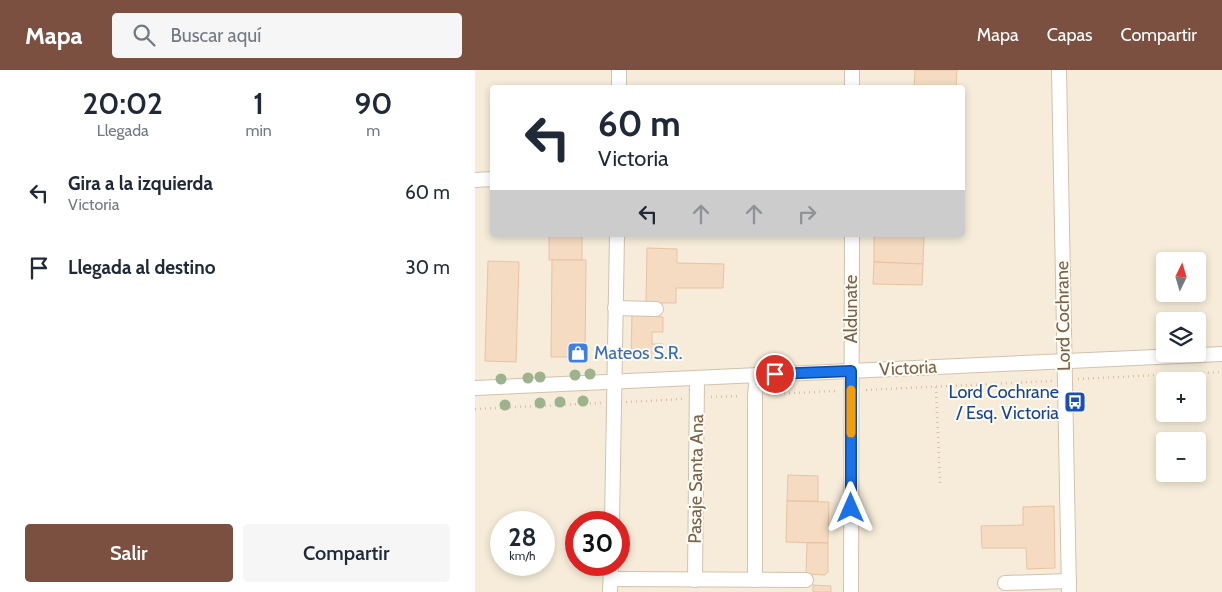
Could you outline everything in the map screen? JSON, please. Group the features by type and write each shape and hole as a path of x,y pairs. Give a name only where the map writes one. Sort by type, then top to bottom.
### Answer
{"street":[{"path":"619,70 619,85"},
{"path":"852,70 852,85"},
{"name":"Lord Cochrane","path":"1059,70 1069,587"},
{"path":"475,180 490,179"},
{"path":"612,511 617,237"},
{"name":"Aldunate","path":"851,592 852,237"},
{"path":"615,308 656,309"},
{"name":"Victoria","path":"475,388 1222,354"},
{"path":"755,580 755,395 757,375"},
{"name":"Pasaje Santa Ana","path":"695,580 697,378"},
{"path":"611,586 695,580 805,580"},
{"path":"1005,583 1069,587"}],"path":[{"path":"475,409 1222,372"},
{"path":"936,387 940,483"}],"shaded area":[{"path":"475,70 1222,70 1222,592 475,592"}],"building":[{"path":"915,70 957,70 956,85 914,85"},
{"path":"549,237 582,237 582,260 549,260"},
{"path":"874,237 924,237 923,264 874,262"},
{"path":"647,248 677,249 677,263 724,264 723,288 676,288 676,303 646,303"},
{"path":"552,260 586,260 585,357 551,357"},
{"path":"488,261 519,262 516,362 485,361"},
{"path":"874,262 923,264 922,285 873,284"},
{"path":"632,315 663,317 663,332 652,332 652,344 663,344 663,358 635,358 631,353"},
{"path":"788,475 818,476 818,501 787,501"},
{"path":"787,501 829,502 828,543 786,542"},
{"path":"1054,506 1055,568 1027,569 1026,548 982,548 981,526 1023,525 1023,507"},
{"path":"807,543 828,543 828,572 825,575 806,574"},
{"path":"813,585 831,586 831,592 813,592"}],"slow traffic":[{"path":"851,390 851,433"}],"place":[{"name":"Mateos S.R.","path":"578,353"},
{"name":"Lord Cochrane / Esq. Victoria","path":"1075,402"}],"route":[{"path":"775,374 851,371 851,508"}]}
